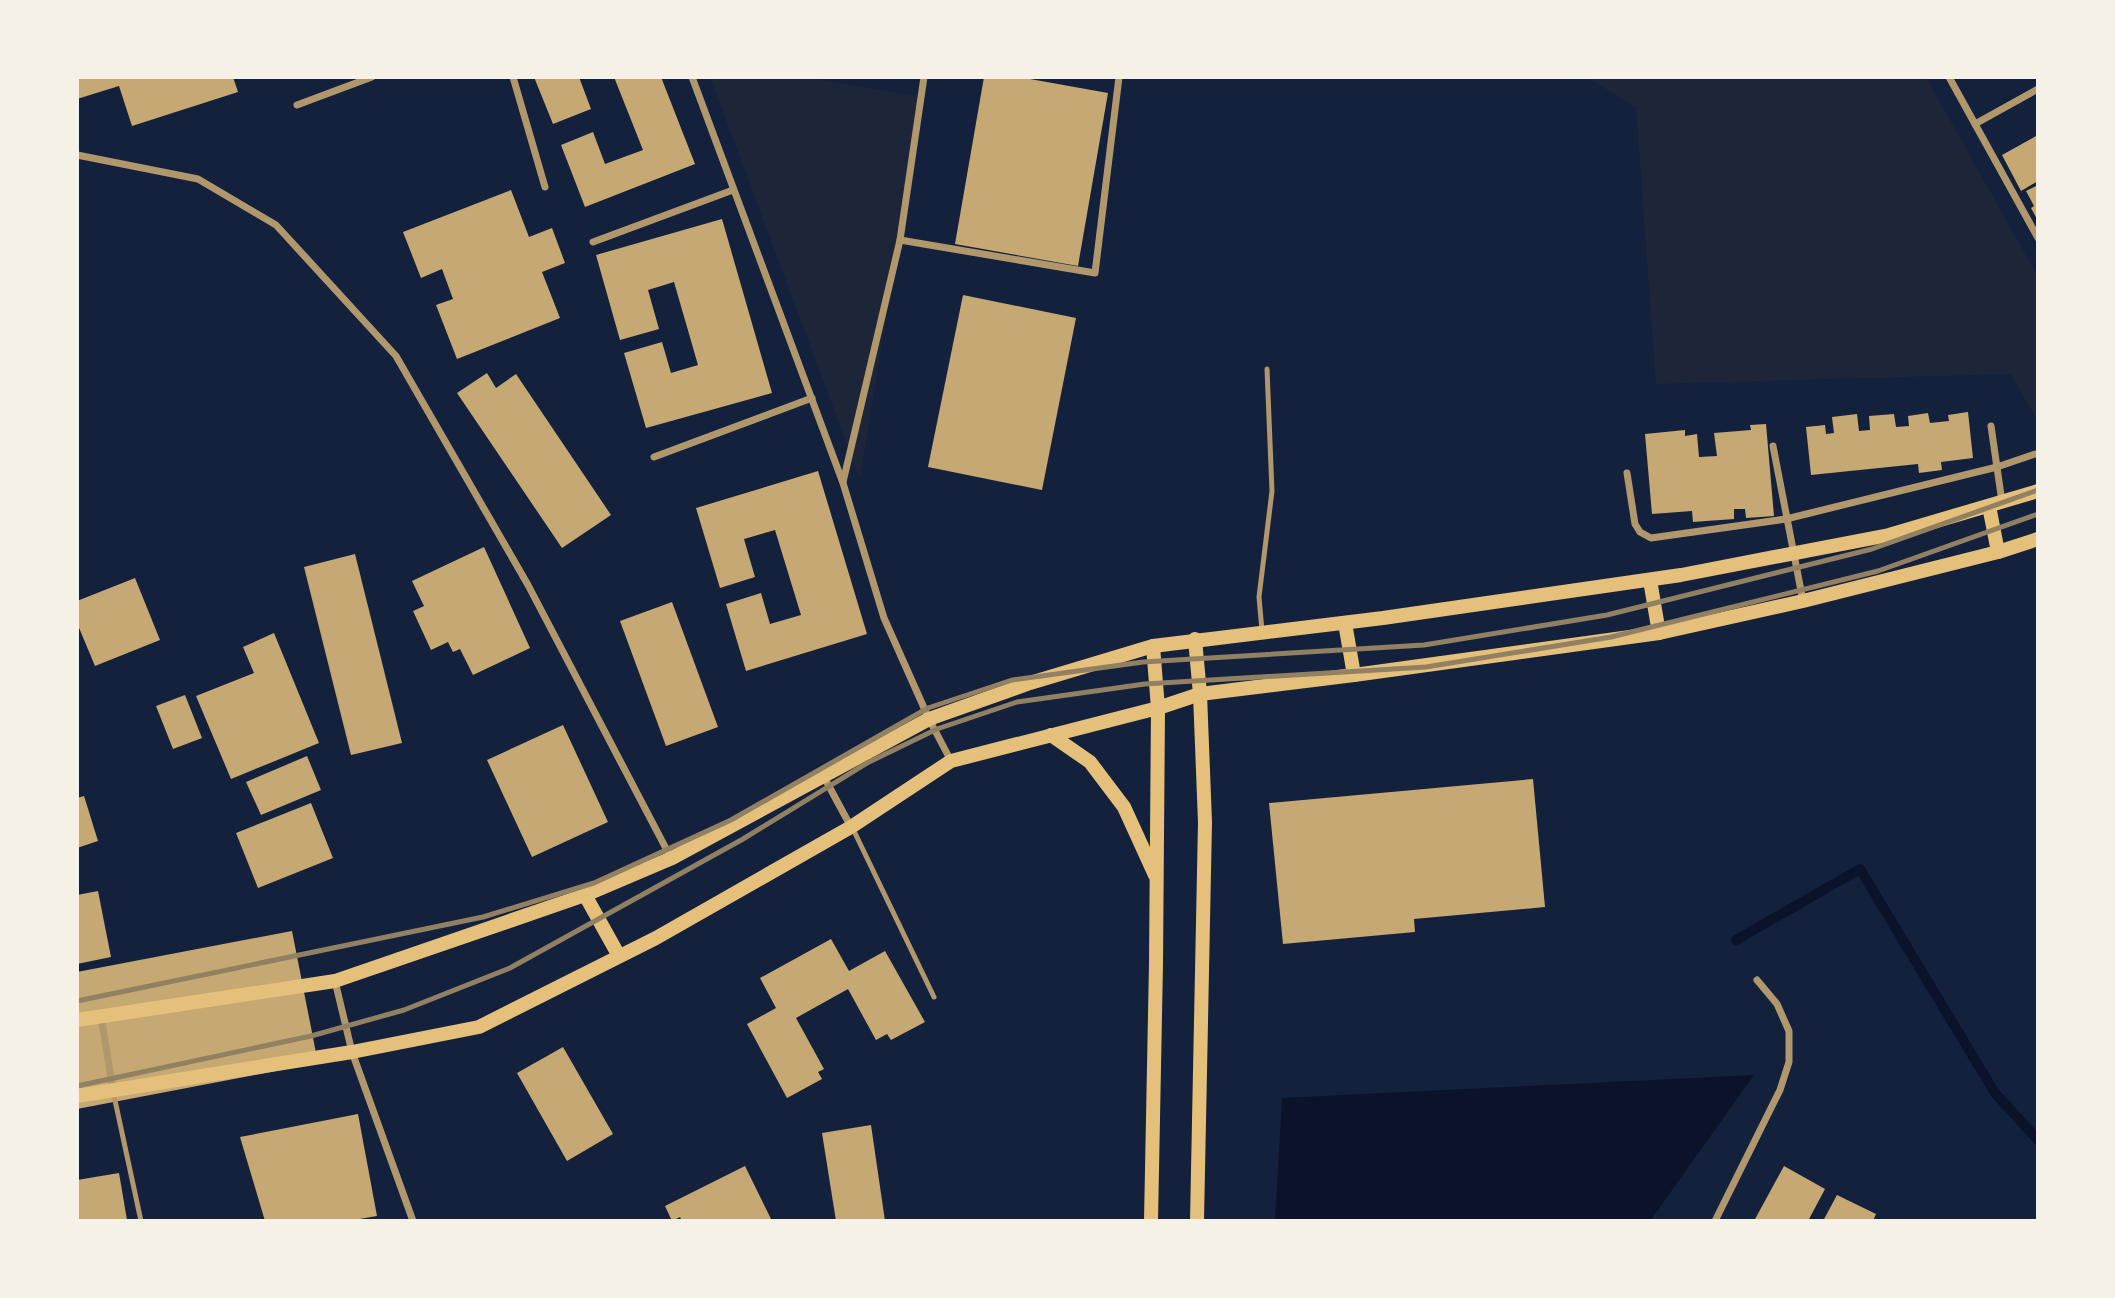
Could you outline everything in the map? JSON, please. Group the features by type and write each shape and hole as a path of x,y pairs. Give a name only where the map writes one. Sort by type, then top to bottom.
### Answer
{"main road":[{"path":"77,1020 335,981 584,895 672,858 929,719 1153,646 1345,623 1650,580 1889,535 2038,491"},
{"path":"1995,504 1998,552"},
{"path":"77,1096 352,1052 480,1027 656,938 851,827 951,761 1158,708 1200,694 1659,633 1803,601 1998,552 2038,539"},
{"path":"1650,580 1659,633"},
{"path":"1345,623 1354,675"},
{"path":"1195,639 1205,822 1197,1221"},
{"path":"1151,1221 1158,708 1153,646"},
{"path":"1051,735 1090,762 1124,807 1157,880"},
{"path":"584,895 619,956"}],"street":[{"path":"297,104 372,77"},
{"path":"513,77 545,187"},
{"path":"692,77 843,483 884,618 929,719 951,761"},
{"path":"843,483 900,240 924,77"},
{"path":"900,240 1096,273 1119,77"},
{"path":"1949,77 2038,237"},
{"path":"1975,124 2038,89"},
{"path":"77,155 198,179 276,225 396,356 528,585 672,858"},
{"path":"593,242 733,190"},
{"path":"654,457 812,398"},
{"path":"1991,426 1997,467 1995,504"},
{"path":"1773,446 1803,601"},
{"path":"1627,473 1635,524 1640,532 1651,538 1786,519 1997,467 2035,454"},
{"path":"824,777 851,827"},
{"path":"1715,1221 1780,1090 1788,1062 1790,1031 1777,1004 1757,979"},
{"path":"335,981 352,1052 414,1221"},
{"path":"102,1016 113,1091"}],"lane":[{"path":"1262,631 1259,597 1272,491 1267,369"},
{"path":"851,827 934,997"},
{"path":"113,1091 141,1221"}],"shaded area":[{"path":"710,77 805,77 921,97 860,479"},
{"path":"1586,77 1926,77 2038,277 2038,422 2011,374 1656,384 1636,107"},
{"path":"1754,1075 1650,1221 1275,1221 1282,1098"}],"building":[{"path":"77,77 233,77 238,92 132,126 119,86 77,99"},
{"path":"534,77 579,77 591,109 553,124"},
{"path":"614,77 661,77 695,164 585,207 561,145 593,132 605,164 643,150"},
{"path":"984,77 1019,77 1108,93 1078,266 955,244"},
{"path":"2038,135 2038,181 2021,191 2002,155"},
{"path":"2038,185 2038,221 2026,191"},
{"path":"511,190 529,237 552,228 565,263 542,272 560,318 457,359 436,305 453,299 442,269 421,278 403,232"},
{"path":"722,219 772,393 646,428 624,353 662,342 671,373 698,365 674,282 648,290 659,329 620,340 596,255"},
{"path":"963,295 1076,318 1042,490 928,467"},
{"path":"487,373 496,388 516,374 611,515 562,548 457,393"},
{"path":"1968,412 1973,458 1941,462 1942,470 1919,473 1918,464 1811,475 1806,427 1825,425 1826,434 1834,433 1832,417 1857,414 1859,431 1870,430 1869,416 1894,414 1896,427 1909,426 1908,416 1928,413 1930,423 1949,421 1948,415"},
{"path":"1766,424 1774,516 1746,518 1745,509 1734,509 1734,519 1693,522 1692,511 1652,514 1645,434 1685,430 1685,436 1697,434 1699,457 1717,456 1714,433 1751,430 1750,425"},
{"path":"818,471 867,634 746,671 726,604 761,593 770,624 801,615 775,530 744,539 755,577 720,588 696,508"},
{"path":"484,547 530,648 473,675 460,649 453,652 448,642 431,650 413,611 424,606 412,581"},
{"path":"355,554 402,743 351,755 304,567"},
{"path":"135,578 160,640 95,666 77,623 77,601"},
{"path":"672,602 718,727 666,746 620,621"},
{"path":"274,633 319,743 231,779 196,696 254,673 243,647"},
{"path":"185,695 202,738 173,749 156,706"},
{"path":"563,725 608,822 532,857 487,760"},
{"path":"307,756 321,790 261,815 246,782"},
{"path":"1533,779 1545,907 1414,919 1415,932 1283,944 1269,803"},
{"path":"84,796 98,841 77,848 77,798"},
{"path":"311,803 333,858 258,888 236,833"},
{"path":"98,891 111,957 77,964 77,895"},
{"path":"292,931 318,1063 77,1109 77,972"},
{"path":"831,939 849,971 885,951 925,1022 891,1040 887,1034 876,1040 848,989 796,1018 824,1069 818,1072 822,1079 787,1098 747,1024 776,1008 760,978"},
{"path":"563,1047 613,1134 567,1161 517,1073"},
{"path":"358,1114 377,1216 348,1221 265,1221 240,1137"},
{"path":"871,1125 885,1221 836,1221 822,1133"},
{"path":"745,1166 772,1221 682,1221 680,1217 672,1221 665,1206"},
{"path":"1784,1166 1825,1189 1808,1221 1754,1221"},
{"path":"119,1173 127,1220 77,1221 77,1180"},
{"path":"1837,1195 1876,1214 1873,1221 1823,1221"}],"waterway":[{"path":"1736,940 1860,869 1995,1093 2038,1140"}],"railway":[{"path":"77,1001 483,917 594,883 731,820 928,708 1012,680 1143,662 1424,645 1607,615 1872,549 2038,490"},
{"path":"77,1086 311,1036 404,1010 510,968 743,839 867,763 937,729 1017,702 1145,684 1426,667 1611,637 1878,571 2038,514"}]}
